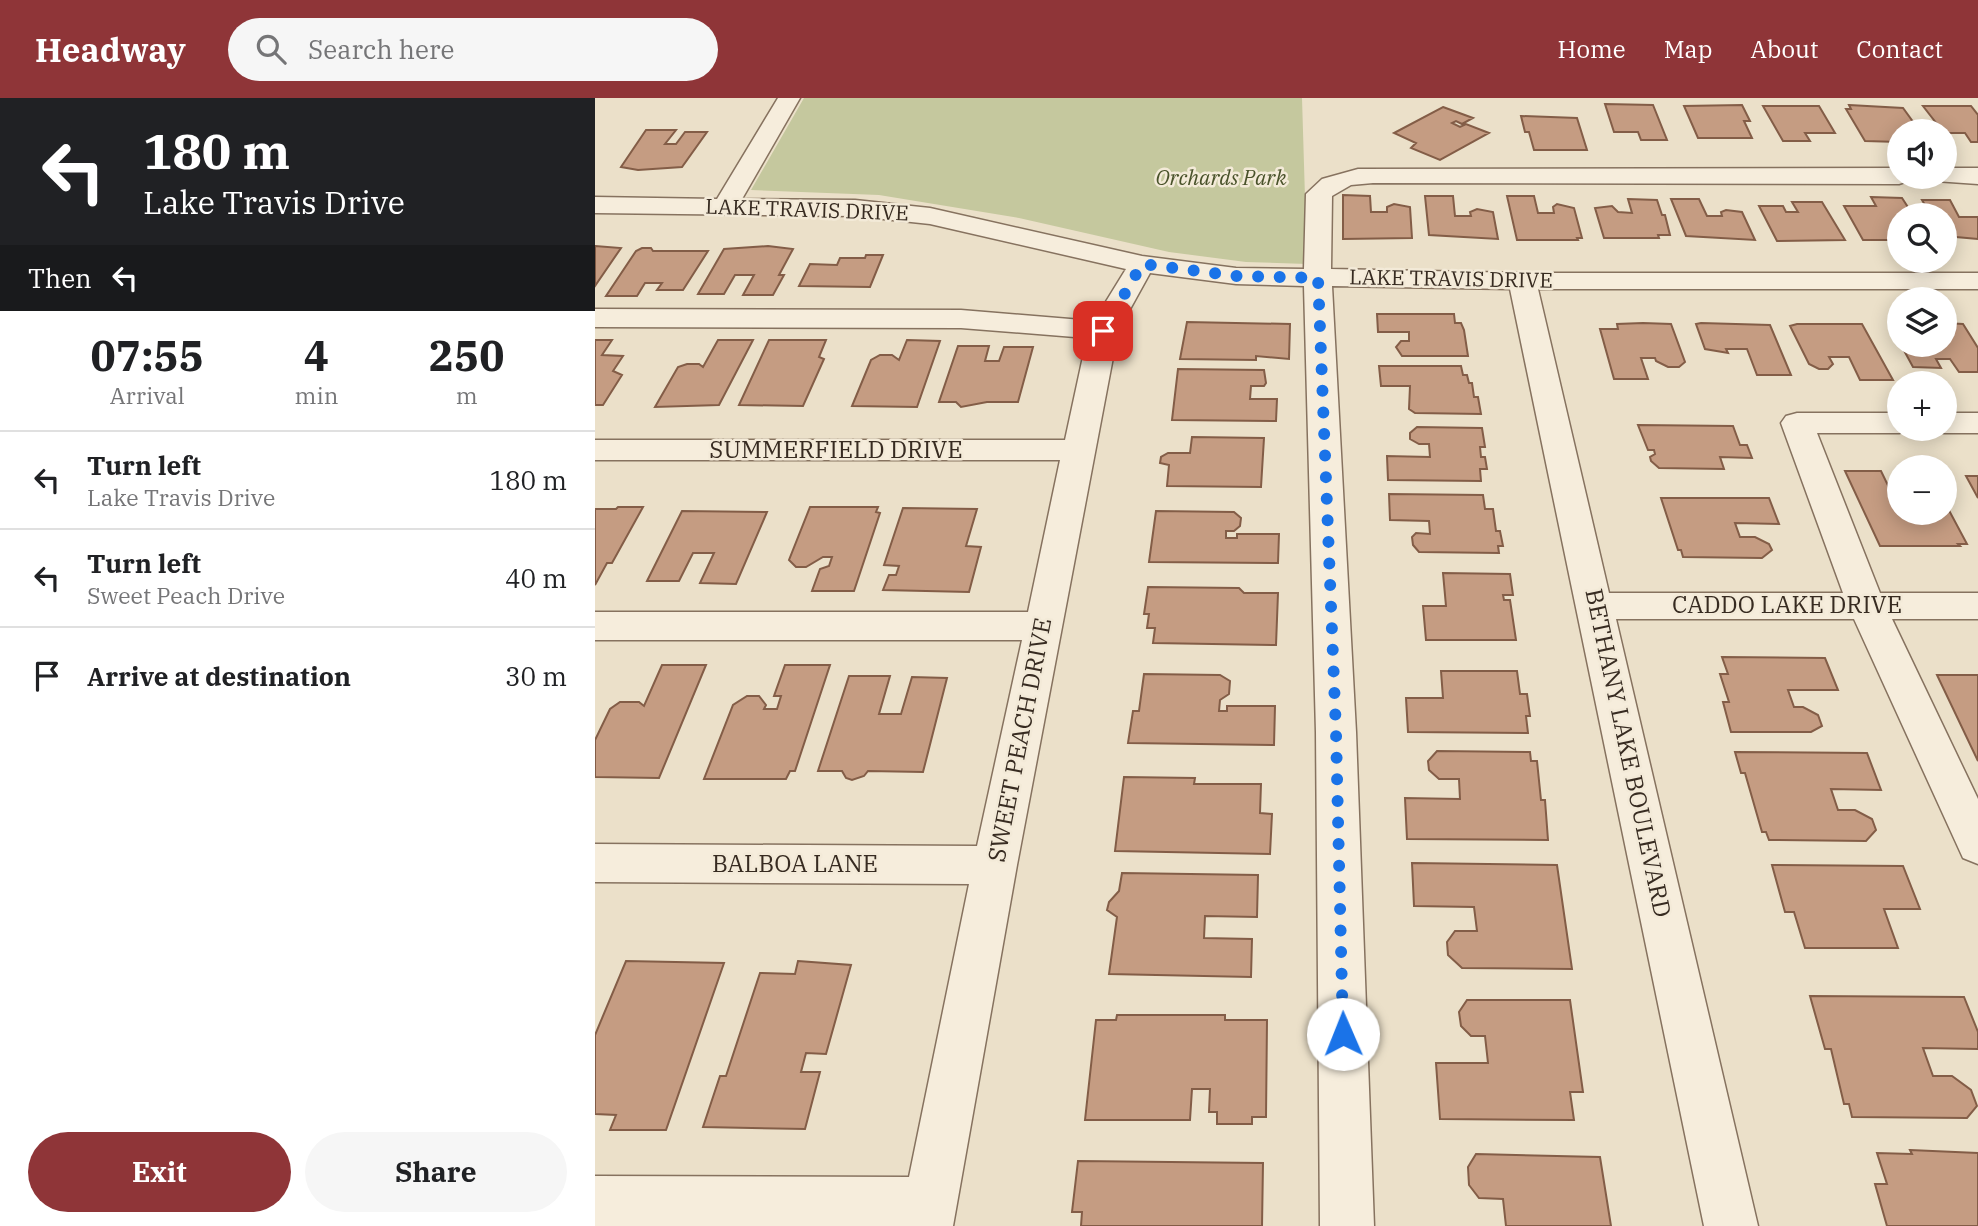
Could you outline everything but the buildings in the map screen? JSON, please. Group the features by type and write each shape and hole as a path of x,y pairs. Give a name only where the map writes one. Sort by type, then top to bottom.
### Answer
{"street":[{"path":"726,205 789,98"},
{"path":"1347,1226 1336,732 1318,278 1319,194 1327,185 1344,178 1373,175 1887,176"},
{"path":"1957,176 1978,176"},
{"name":"LAKE TRAVIS DRIVE","path":"595,205 855,208 930,216 1142,264 1236,276 1522,281 1978,281"},
{"name":"SWEET PEACH DRIVE","path":"929,1215 1042,626 1103,331 1142,264"},
{"name":"BETHANY LAKE BOULEVARD","path":"1522,281 1731,1226"},
{"path":"595,318 961,319 1103,331"},
{"path":"1887,423 1797,423 1866,604 1975,833"},
{"path":"1957,423 1978,423"},
{"name":"SUMMERFIELD DRIVE","path":"595,450 1077,450"},
{"name":"CADDO LAKE DRIVE","path":"1596,606 1978,606"},
{"path":"595,626 1042,626"},
{"name":"BALBOA LANE","path":"595,863 995,866"},
{"path":"595,1203 929,1215"}],"green space":[{"name":"Orchards Park","path":"804,98 1302,98 1307,264 1246,262 1169,252 1019,218 879,195 751,190"}],"route":[{"path":"1103,331 1142,264 1236,276 1318,278 1336,732 1343,1034"}]}
